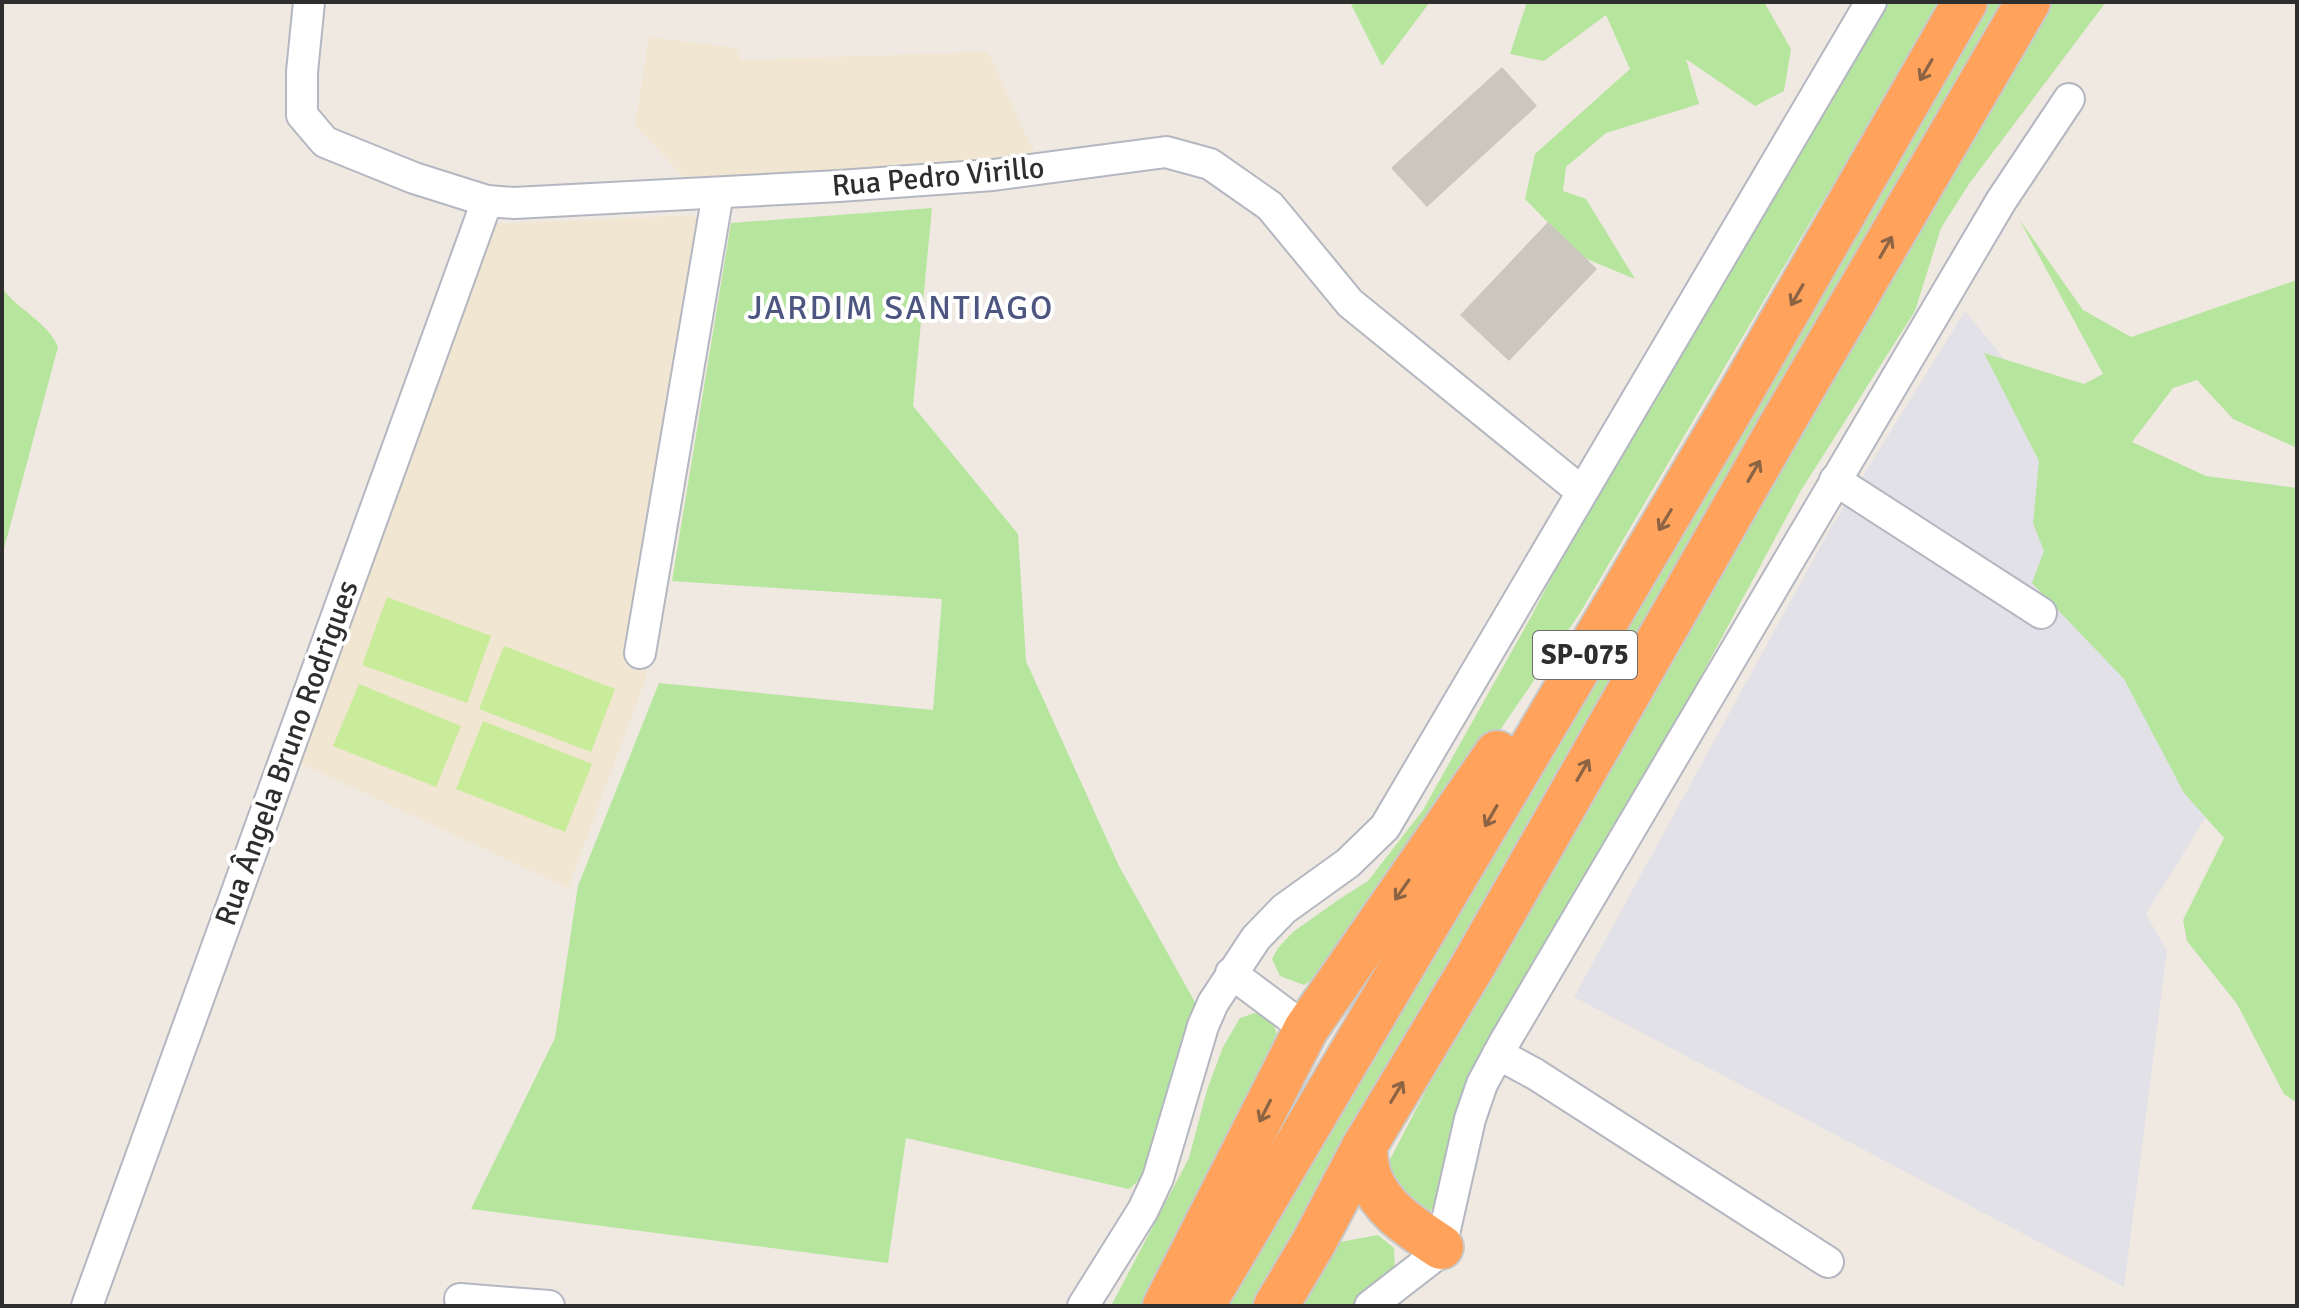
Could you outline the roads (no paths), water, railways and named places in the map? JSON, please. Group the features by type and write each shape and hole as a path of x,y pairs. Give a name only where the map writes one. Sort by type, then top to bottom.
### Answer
{"highway":[{"name":"SP-075","path":"1202,1306 1740,394 1965,2"},
{"name":"SP-075","path":"1276,1306 1364,1147 1474,964 1775,435 2028,2"},
{"path":"1165,1306 1306,1029 1550,677 1630,579"},
{"path":"1364,1147 1369,1177 1383,1200 1437,1253"},
{"path":"1314,1242 1346,1225 1374,1225 1437,1253"}],"street":[{"name":"Rua Pedro Virillo","path":"309,2 302,72 302,115 325,142 414,178 487,201 514,203 718,193 993,175 1166,152 1210,164 1270,206 1350,303 1581,491"},
{"path":"1083,1306 1143,1210 1158,1178 1203,1026 1231,973 1256,938 1284,909 1348,863 1385,827 1871,2"},
{"path":"1370,1306 1437,1253 1470,1119 1482,1084 1498,1054 2001,201 2069,99"},
{"path":"640,653 718,193"},
{"name":"Rua Ângela Bruno Rodrigues","path":"87,1306 487,201"},
{"path":"1835,480 2041,613"},
{"path":"1231,973 1306,1029"},
{"path":"1498,1054 1535,1074 1828,1262"},
{"path":"460,1299 549,1306"}],"district":[{"name":"JARDIM SANTIAGO","path":"901,308"}]}
